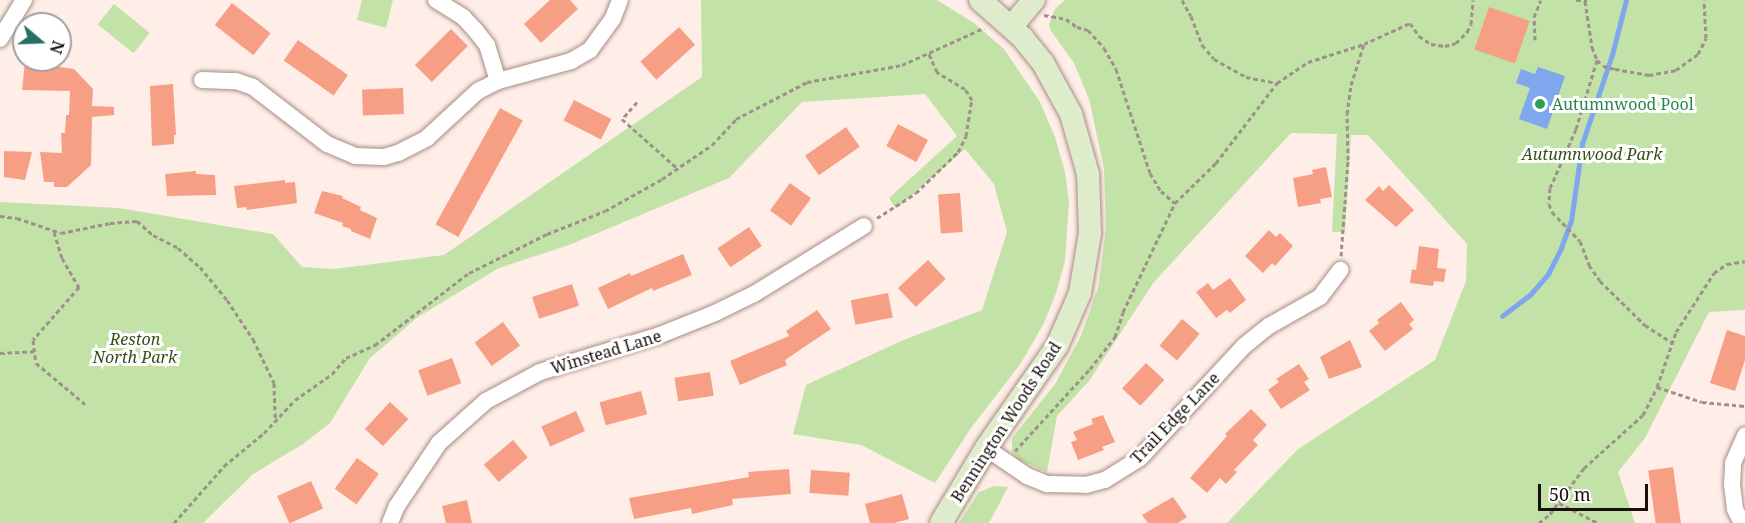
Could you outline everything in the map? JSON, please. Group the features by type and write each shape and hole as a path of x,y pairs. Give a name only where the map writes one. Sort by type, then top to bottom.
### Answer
{"street":[{"path":"436,0 463,17 487,45 498,81"},
{"path":"202,80 236,81 253,87 327,144 342,152 370,158 399,153 427,138 478,91 498,81 571,61 590,50 612,18 620,0"},
{"path":"0,39 22,1"},
{"path":"996,13 1040,8"},
{"name":"Bennington Woods Road","path":"941,523 986,448 1036,380 1069,322 1080,293 1090,233 1088,174 1071,114 1042,63 996,13"},
{"name":"Winstead Lane","path":"390,523 397,506 439,443 462,420 495,396 540,372 660,335 715,313 754,294 864,226"},
{"name":"Trail Edge Lane","path":"986,448 1027,476 1047,484 1066,486 1105,480 1140,458 1244,346 1269,326 1320,297 1340,270"},
{"path":"1742,523 1735,509 1732,485 1733,463 1745,436"}],"path":[{"path":"1182,0 1202,45 1214,59 1246,77 1277,83"},
{"path":"1005,462 1115,337 1123,312 1175,203 1216,164 1277,83 1308,62 1364,44 1410,23 1419,36 1431,44 1445,46 1456,43 1467,32 1473,19 1473,0"},
{"path":"1535,40 1534,17 1541,0"},
{"path":"1576,0 1586,1 1592,47 1597,60 1603,66 1638,74 1661,74 1692,60 1703,47 1706,38 1704,0"},
{"path":"1040,8 1066,19 1077,27 1088,30 1104,48 1116,69 1150,173 1161,191 1175,203"},
{"path":"174,523 224,466 264,433 295,400 332,374 346,358 375,345 469,273 547,234 605,211 712,145 736,119 807,82 885,69 928,54 986,26 996,13"},
{"path":"1340,270 1348,160 1347,114 1351,85 1364,44"},
{"path":"864,226 916,193 958,152 966,136 972,100 965,88 937,72 928,54"},
{"path":"1597,60 1576,129 1550,188 1551,212 1576,237 1600,281 1645,326 1671,342"},
{"path":"637,102 622,119 677,168"},
{"path":"0,216 17,218 54,232 70,233 111,223 137,221 153,235 188,255 227,300 253,339 274,383 275,419"},
{"path":"54,232 62,258 78,287 33,340 36,363 85,404"},
{"path":"1539,523 1559,503 1584,468 1643,415 1657,387 1671,342 1698,295 1714,273 1727,264 1745,261"},
{"path":"0,353 35,351"},
{"path":"1657,387 1702,402 1745,406"},
{"path":"1559,503 1598,523"}],"green space":[{"path":"362,0 393,0 386,28 357,20"},
{"name":"Reston North Park","path":"701,0 937,0 974,23 1004,49 1040,102 1055,137 1065,172 1069,202 1065,261 1044,323 1021,363 971,428 935,483 861,445 793,434 806,385 901,341 982,310 1007,232 994,184 965,149 896,209 889,198 957,136 925,94 802,102 729,178 569,245 499,268 418,317 370,358 330,423 303,444 253,474 203,523 0,523 0,202 119,208 273,234 302,267 334,269 444,255 702,77"},
{"name":"Autumnwood Park","path":"1065,0 1745,0 1745,310 1709,312 1645,438 1618,472 1635,523 1227,523 1298,449 1435,360 1466,281 1467,244 1368,135 1351,135 1345,232 1332,232 1337,134 1291,133 1154,282 1089,381 1057,416 1047,472 1017,459 1012,452 1012,438 1055,384 1080,338 1098,288 1106,229 1104,169 1089,99 1074,63 1051,31 1049,24 1055,9"},
{"path":"114,4 150,33 133,53 98,24"},
{"path":"994,486 1008,487 989,523 959,523 979,492"}],"water":[{"name":"Autumnwood Pool","path":"1538,67 1565,76 1547,129 1519,119 1530,88 1516,83 1521,69 1535,74"}],"building":[{"path":"550,0 570,0 578,9 541,43 524,24"},
{"path":"232,3 271,33 253,55 215,25"},
{"path":"1489,7 1530,21 1515,64 1474,50"},
{"path":"679,27 695,45 656,80 640,62"},
{"path":"451,29 468,46 432,82 415,65"},
{"path":"298,40 348,75 334,95 284,60"},
{"path":"72,69 74,69 93,89 92,106 114,107 114,115 92,117 91,165 67,187 54,187 54,182 44,182 40,152 62,153 61,133 65,133 66,115 69,115 70,91 22,90 24,72 72,72"},
{"path":"173,84 176,135 174,135 174,144 152,146 150,86"},
{"path":"403,88 404,114 363,115 362,89"},
{"path":"574,100 611,119 601,140 564,120"},
{"path":"500,108 523,121 458,237 436,224"},
{"path":"898,124 928,140 916,162 886,146"},
{"path":"846,127 860,147 819,175 805,156"},
{"path":"4,151 32,152 25,180 4,177"},
{"path":"1326,167 1332,197 1320,199 1321,203 1298,207 1293,178 1313,174 1312,170"},
{"path":"196,171 196,174 215,175 216,195 167,196 165,174"},
{"path":"285,180 285,183 295,182 297,203 247,210 246,207 237,208 234,186"},
{"path":"790,183 811,198 791,226 770,211"},
{"path":"1389,185 1414,210 1396,227 1365,200 1379,186 1383,191"},
{"path":"322,191 343,196 342,198 361,207 360,210 377,218 370,239 342,226 343,223 314,213"},
{"path":"960,193 963,232 941,233 938,195"},
{"path":"749,227 762,246 730,267 717,248"},
{"path":"1269,230 1276,237 1280,233 1293,246 1275,266 1272,263 1263,273 1245,256"},
{"path":"1419,246 1439,249 1437,268 1446,269 1444,282 1434,281 1433,286 1410,283 1412,269 1416,270"},
{"path":"683,254 692,275 653,291 652,288 608,309 598,288 630,273 631,276"},
{"path":"928,260 946,279 916,307 898,288"},
{"path":"1230,278 1246,300 1230,313 1227,310 1216,318 1196,292 1208,283 1213,290"},
{"path":"572,284 579,306 539,319 532,297"},
{"path":"888,293 893,318 855,325 851,300"},
{"path":"1401,302 1414,320 1409,324 1413,329 1385,351 1369,331 1379,323 1377,320"},
{"path":"817,310 831,329 785,360 787,365 740,385 730,361 789,336 786,331"},
{"path":"1182,319 1200,334 1177,361 1160,346"},
{"path":"503,322 520,345 492,366 475,343"},
{"path":"1727,330 1745,336 1745,360 1735,391 1710,383"},
{"path":"1350,340 1362,367 1329,379 1320,357"},
{"path":"452,358 461,383 427,396 418,370"},
{"path":"1146,363 1164,380 1140,406 1122,389"},
{"path":"1299,364 1309,379 1304,382 1310,390 1281,409 1268,390 1279,382 1276,379"},
{"path":"710,372 714,396 678,401 674,378"},
{"path":"641,391 647,414 606,425 599,402"},
{"path":"390,402 408,419 383,446 365,429"},
{"path":"1251,409 1267,425 1253,440 1258,445 1234,470 1237,472 1226,484 1220,478 1207,493 1190,478 1227,436 1225,434"},
{"path":"576,411 585,431 550,447 541,426"},
{"path":"1103,415 1115,442 1102,447 1104,450 1078,460 1071,442 1077,440 1073,432 1093,424 1091,419"},
{"path":"513,440 528,458 499,482 484,464"},
{"path":"357,458 379,474 357,505 335,489"},
{"path":"1673,467 1681,523 1656,523 1648,470"},
{"path":"789,469 791,494 732,499 733,505 692,514 691,508 634,519 629,498 749,477 748,472"},
{"path":"811,470 850,473 848,496 809,493"},
{"path":"311,481 323,508 289,523 277,496"},
{"path":"902,494 909,519 894,523 870,523 865,504"},
{"path":"1173,497 1187,517 1178,523 1148,523 1142,515"},
{"path":"467,500 472,523 446,523 442,506"}],"waterway":[{"path":"1502,316 1530,295 1548,274 1561,248 1571,221 1582,144 1612,55 1626,0"}],"place":[{"name":"Autumnwood Pool","path":"1540,104"}]}
